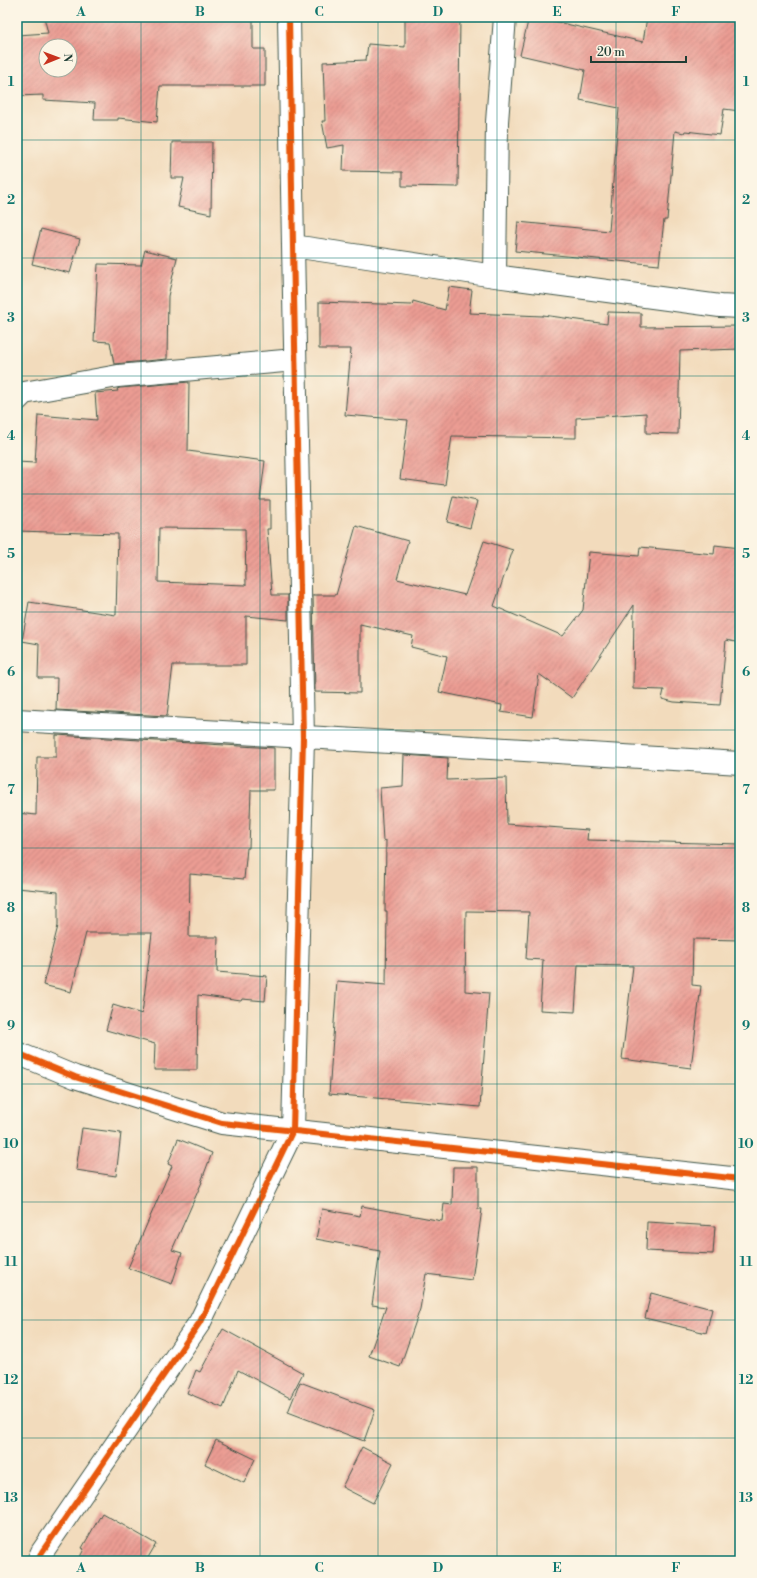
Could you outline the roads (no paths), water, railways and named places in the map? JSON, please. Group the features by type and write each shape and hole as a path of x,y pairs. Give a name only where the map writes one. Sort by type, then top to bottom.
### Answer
{"street":[{"path":"38,1561 42,1552 200,1322 293,1130 303,738 289,17"},
{"path":"495,276 497,122 505,17"},
{"path":"293,246 495,276 720,306 740,307"},
{"path":"17,400 24,393 118,376 295,360"},
{"path":"17,720 303,738 532,749 740,762"},
{"path":"17,1053 75,1077 222,1122 740,1179"}]}
